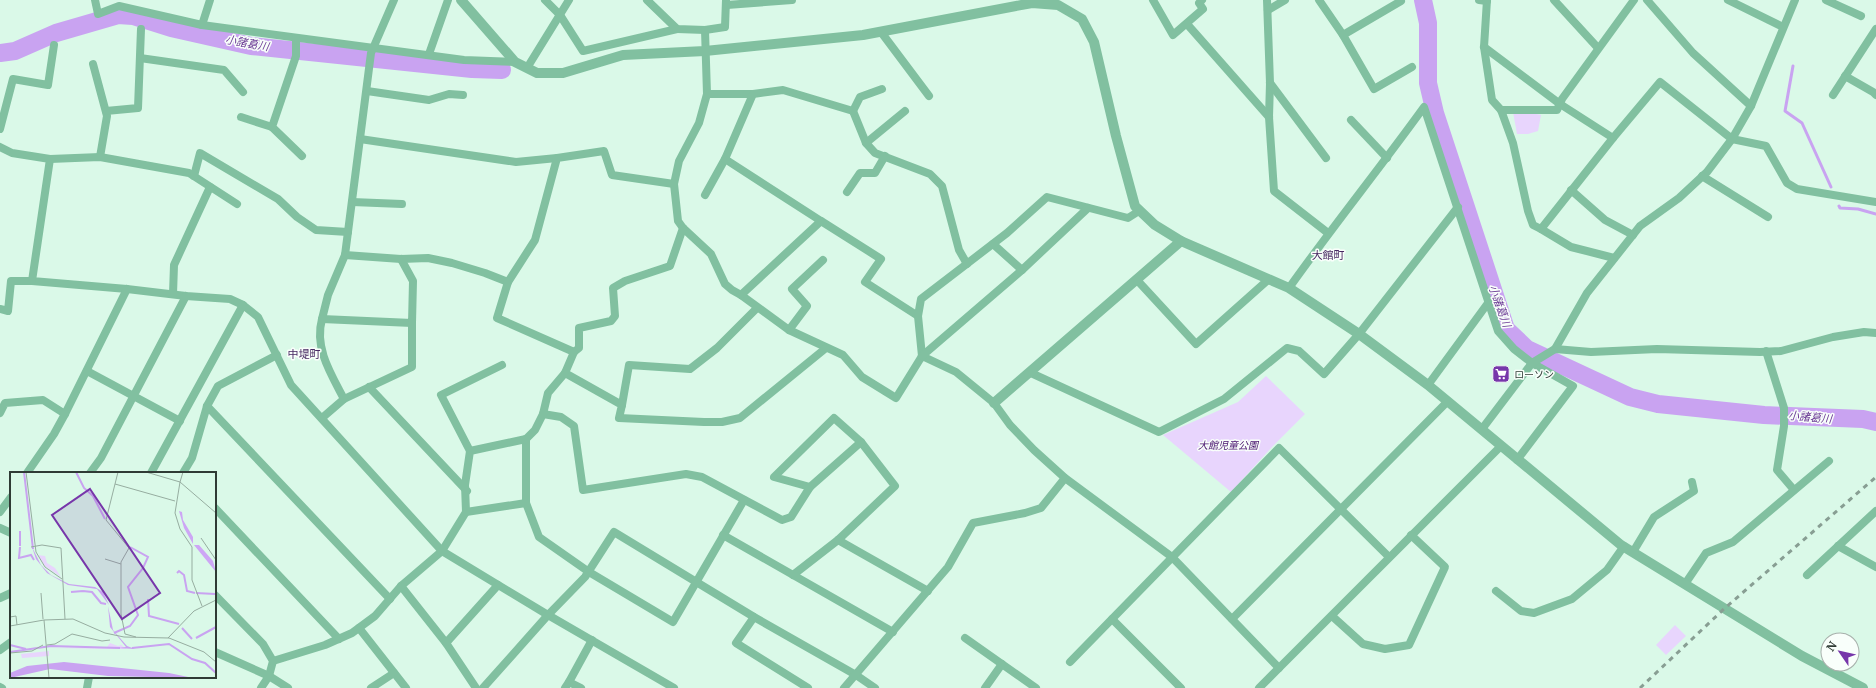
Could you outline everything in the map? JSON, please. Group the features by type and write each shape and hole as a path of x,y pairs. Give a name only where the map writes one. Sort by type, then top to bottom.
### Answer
{"street":[{"path":"95,0 98,14 119,6 202,25 296,40 372,50 429,54 464,60 515,62"},
{"path":"202,25 210,0"},
{"path":"344,399 324,361 319,328 328,295 345,255 372,50 394,0"},
{"path":"429,54 448,0"},
{"path":"461,0 515,62 537,73 563,73 623,55 705,51 881,32 1031,1 1058,5 1082,19 1094,42 1116,136 1136,206 1139,211 1154,225 1181,241 1289,288 1359,334 1448,401 1517,460 1624,546 1802,656 1863,688"},
{"path":"544,0 560,15 583,51 677,29 705,30 726,27 727,2 792,0"},
{"path":"527,68 569,0"},
{"path":"647,0 677,29"},
{"path":"1153,0 1173,35 1202,9 1199,3 1202,0"},
{"path":"1267,0 1270,83 1269,117 1274,191 1328,233"},
{"path":"1268,10 1285,0"},
{"path":"1319,0 1343,35 1374,89 1412,66"},
{"path":"1484,0 1484,47 1492,100 1501,110 1513,143 1528,211 1533,225 1571,247 1614,258"},
{"path":"1554,0 1598,48"},
{"path":"1501,110 1557,110 1598,48 1634,0"},
{"path":"1647,0 1693,53 1751,106"},
{"path":"1728,0 1783,27"},
{"path":"1482,429 1532,363 1554,349 1588,292 1640,226 1679,198 1702,176 1732,138 1751,106 1795,0"},
{"path":"1826,0 1861,16"},
{"path":"1343,35 1401,1"},
{"path":"1187,24 1269,117"},
{"path":"1833,95 1876,29"},
{"path":"106,111 138,108 141,30"},
{"path":"705,30 707,94 699,123 679,161 674,184 678,221 683,228 710,254 725,284 789,330 843,355 862,377 896,398 922,356 1022,270 1088,208"},
{"path":"881,32 929,96"},
{"path":"272,127 296,56 296,40"},
{"path":"0,129 13,79 48,85 54,45"},
{"path":"1484,47 1560,104 1613,138"},
{"path":"140,58 224,70 243,92"},
{"path":"93,64 107,116 100,157"},
{"path":"1845,76 1876,95"},
{"path":"1541,230 1613,138 1660,82 1732,138 1766,146 1787,183 1797,189 1875,200"},
{"path":"1270,83 1326,158"},
{"path":"882,89 860,97 854,111 866,143 875,153 930,174 942,186 959,250 967,264"},
{"path":"707,94 753,94 783,90 854,111"},
{"path":"367,91 429,100 449,94 463,95"},
{"path":"705,195 725,159 753,94"},
{"path":"1289,288 1328,233 1387,158 1424,107 1498,331 1514,349 1532,363 1573,386 1517,460"},
{"path":"866,143 905,111"},
{"path":"241,117 272,127 302,156"},
{"path":"1351,120 1387,158"},
{"path":"360,139 516,162 604,151 612,175 674,184"},
{"path":"0,147 12,153 50,159 100,157 189,173 237,204"},
{"path":"194,176 200,153 278,199 297,217 316,230 348,232"},
{"path":"847,192 860,173 875,173 885,156"},
{"path":"557,158 534,240 508,282 497,318 574,352"},
{"path":"32,281 50,159"},
{"path":"725,159 881,259 865,282 918,316"},
{"path":"1702,176 1768,217"},
{"path":"173,294 174,265 210,187"},
{"path":"1572,190 1606,220 1633,235"},
{"path":"922,356 918,316 921,299 993,244 1046,197 1128,218 1139,211"},
{"path":"352,202 402,204"},
{"path":"1031,373 1159,432 1224,399 1287,348 1299,351 1324,374 1359,334 1458,207"},
{"path":"741,295 821,221"},
{"path":"470,451 526,439 535,430 543,414 548,393 565,373 574,352 579,348 579,328 611,321 615,316 613,288 625,281 670,266 683,228"},
{"path":"994,403 1031,373 1181,241"},
{"path":"993,244 1022,270"},
{"path":"345,255 401,259 428,258 486,273 508,282"},
{"path":"322,418 344,399 412,367 413,281 401,259"},
{"path":"789,330 808,306 792,289 823,260"},
{"path":"1136,280 1196,344 1269,279"},
{"path":"0,309 8,311 11,281 32,281 230,299 243,305 258,317 291,386 442,550 548,615 674,688"},
{"path":"28,472 66,414 127,289"},
{"path":"91,472 101,458 186,296"},
{"path":"1428,386 1488,303"},
{"path":"153,472 243,305"},
{"path":"757,308 717,348 690,369 629,365 619,418 704,422 722,422 740,418 826,348"},
{"path":"322,319 412,323"},
{"path":"1554,349 1591,352 1657,349 1766,352 1781,350 1833,337 1864,332 1876,333"},
{"path":"1766,352 1784,408 1784,426 1777,470 1794,490"},
{"path":"184,472 192,458 207,406 218,386 277,356"},
{"path":"922,356 956,372 994,403 1010,425 1034,450 1065,478 1172,558 1279,668"},
{"path":"273,661 325,645 359,628 375,616 401,586 442,550 466,512 467,491 465,485 470,451 441,395 502,365"},
{"path":"87,371 180,421"},
{"path":"565,373 622,405"},
{"path":"369,387 467,491"},
{"path":"0,413 5,403 43,400 66,414"},
{"path":"1232,619 1448,401"},
{"path":"207,406 390,599"},
{"path":"543,414 561,417 574,426 583,490 686,474 702,477 782,520 791,517 810,487 861,442"},
{"path":"793,575 838,540 895,486 861,442 834,418 774,476 810,487"},
{"path":"526,439 526,502 539,537 589,572 673,622 744,500"},
{"path":"1259,688 1501,446"},
{"path":"1070,662 1279,448 1389,557"},
{"path":"1685,584 1706,553 1733,542 1829,461"},
{"path":"844,688 948,567 973,523 1025,513 1041,508 1065,478"},
{"path":"1633,552 1654,517 1694,491 1692,482"},
{"path":"0,512 10,498"},
{"path":"466,512 526,502"},
{"path":"216,509 339,639"},
{"path":"1807,575 1876,511"},
{"path":"0,528 10,533"},
{"path":"483,688 548,615 589,572 614,532 754,617 856,675 875,688"},
{"path":"723,535 893,632"},
{"path":"1332,616 1363,644 1385,649 1409,645 1445,567 1411,535"},
{"path":"838,540 928,591"},
{"path":"1496,591 1521,611 1534,613 1572,599 1607,570 1624,546"},
{"path":"1838,546 1876,567"},
{"path":"446,643 498,585"},
{"path":"401,586 446,643 476,688"},
{"path":"0,598 10,593"},
{"path":"216,596 263,644 273,661 269,676 261,688"},
{"path":"754,617 736,643 808,688"},
{"path":"1112,619 1181,688"},
{"path":"359,628 406,688"},
{"path":"965,638 1036,688"},
{"path":"581,688 567,685 592,640"},
{"path":"0,650 10,643"},
{"path":"216,652 269,676 288,688"},
{"path":"985,688 1002,664"},
{"path":"371,688 394,673"},
{"path":"87,688 89,678"}],"green space":[{"path":"1513,112 1541,115 1538,131 1528,134 1517,134"},
{"name":"大館児童公園","path":"1266,376 1305,414 1272,447 1231,492 1163,435 1238,402"},
{"path":"1675,625 1686,636 1666,655 1656,645"}],"waterway":[{"name":"小諸葛川","path":"1423,0 1428,23 1428,83 1435,113 1506,329 1527,349 1630,397 1658,404 1764,415 1863,419 1876,422"},
{"name":"小諸葛川","path":"0,53 15,51 56,33 118,15 133,16 171,28 251,46 472,69 502,70"},
{"path":"1793,66 1785,111 1802,123 1831,187"},
{"path":"1839,206 1840,208 1858,209 1876,214"}],"railway":[{"path":"1640,688 1725,608 1876,477"}],"place":[{"name":"ローソン","path":"1501,374"}],"district":[{"name":"大館町","path":"1328,255"},
{"name":"中堤町","path":"304,354"}]}
